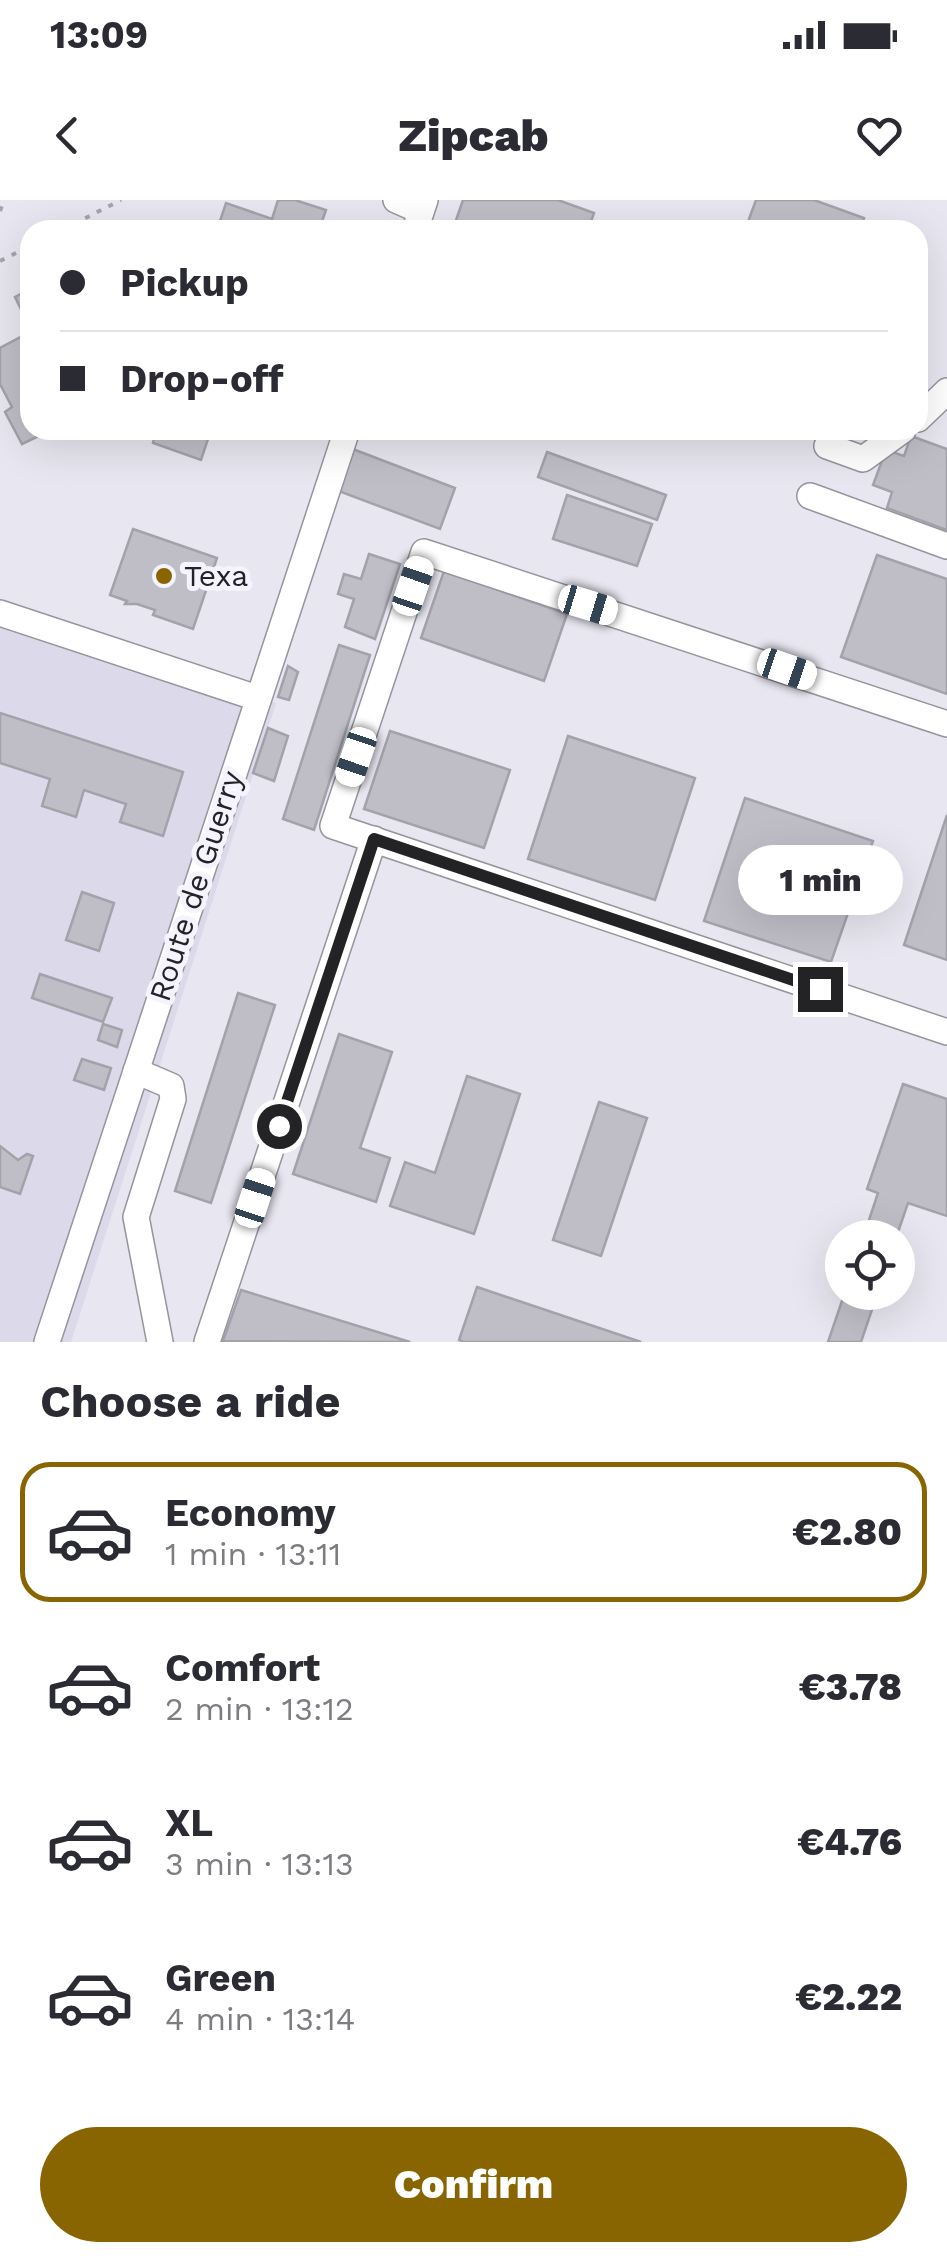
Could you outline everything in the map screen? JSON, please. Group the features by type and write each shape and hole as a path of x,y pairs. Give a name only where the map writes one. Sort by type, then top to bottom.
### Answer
{"street":[{"path":"396,200 420,214"},
{"path":"930,417 947,391"},
{"name":"Route de Guerry","path":"47,1342 344,440"},
{"path":"827,446 863,459 889,440"},
{"path":"810,496 947,546"},
{"path":"947,724 424,552 333,826 947,1032"},
{"path":"0,613 257,698"},
{"path":"208,1342 374,839"},
{"path":"136,1071 171,1086 173,1099 136,1217 160,1342"}],"path":[{"path":"0,211 4,200"},
{"path":"82,220 121,200"}],"shaded area":[{"path":"0,613 276,703 71,1342 0,1342"}],"building":[{"path":"278,200 295,200 326,210 322,220 220,220 226,203 272,219"},
{"path":"463,200 558,200 594,213 592,220 456,220"},
{"path":"756,200 814,200 864,218 863,220 749,220"},
{"path":"20,337 20,440 30,440 22,444 5,412 12,407 0,384 0,348"},
{"path":"154,440 208,440 201,460 153,443"},
{"path":"910,440 947,449 947,530 887,508 892,492 873,485 886,450 904,456"},
{"path":"350,448 455,488 440,529 336,490"},
{"path":"547,452 666,495 657,520 538,477"},
{"path":"567,495 652,524 637,566 553,539"},
{"name":"Texa","path":"133,529 217,558 193,629 153,615 155,610 125,604 127,601 110,595"},
{"path":"369,554 400,564 375,639 345,627 354,599 338,594 344,574 361,579"},
{"path":"877,555 947,579 947,694 841,657"},
{"path":"444,571 567,614 544,681 421,638"},
{"path":"339,645 370,655 314,830 283,819"},
{"path":"288,666 298,672 289,700 278,697"},
{"path":"0,713 183,772 163,836 120,822 126,804 84,790 76,817 42,806 50,779 0,763"},
{"path":"268,728 288,736 274,781 253,773"},
{"path":"390,731 510,770 484,848 364,809"},
{"path":"568,736 695,778 655,900 528,859"},
{"path":"745,798 873,841 831,962 704,921"},
{"path":"947,815 947,960 904,945"},
{"path":"82,892 114,903 99,951 66,940"},
{"path":"40,974 112,998 103,1022 32,998"},
{"path":"238,993 275,1005 211,1203 175,1191"},
{"path":"103,1024 122,1030 117,1047 98,1040"},
{"path":"339,1034 392,1052 360,1148 390,1158 376,1202 293,1174"},
{"path":"82,1059 111,1068 104,1090 74,1080"},
{"path":"467,1076 520,1094 474,1234 390,1206 405,1162 435,1173"},
{"path":"903,1084 947,1099 947,1216 908,1203 902,1220 869,1220 878,1193 867,1189"},
{"path":"599,1102 647,1118 601,1256 553,1240"},
{"path":"0,1146 18,1160 27,1154 33,1156 20,1194 0,1187"},
{"path":"477,1287 641,1342 464,1342 459,1340"},
{"path":"241,1290 410,1342 223,1341"},
{"path":"839,1310 872,1310 861,1342 828,1342"}],"place":[{"name":"Texa","path":"164,576"}],"route":[{"path":"279,1126 374,839 820,989"}]}
